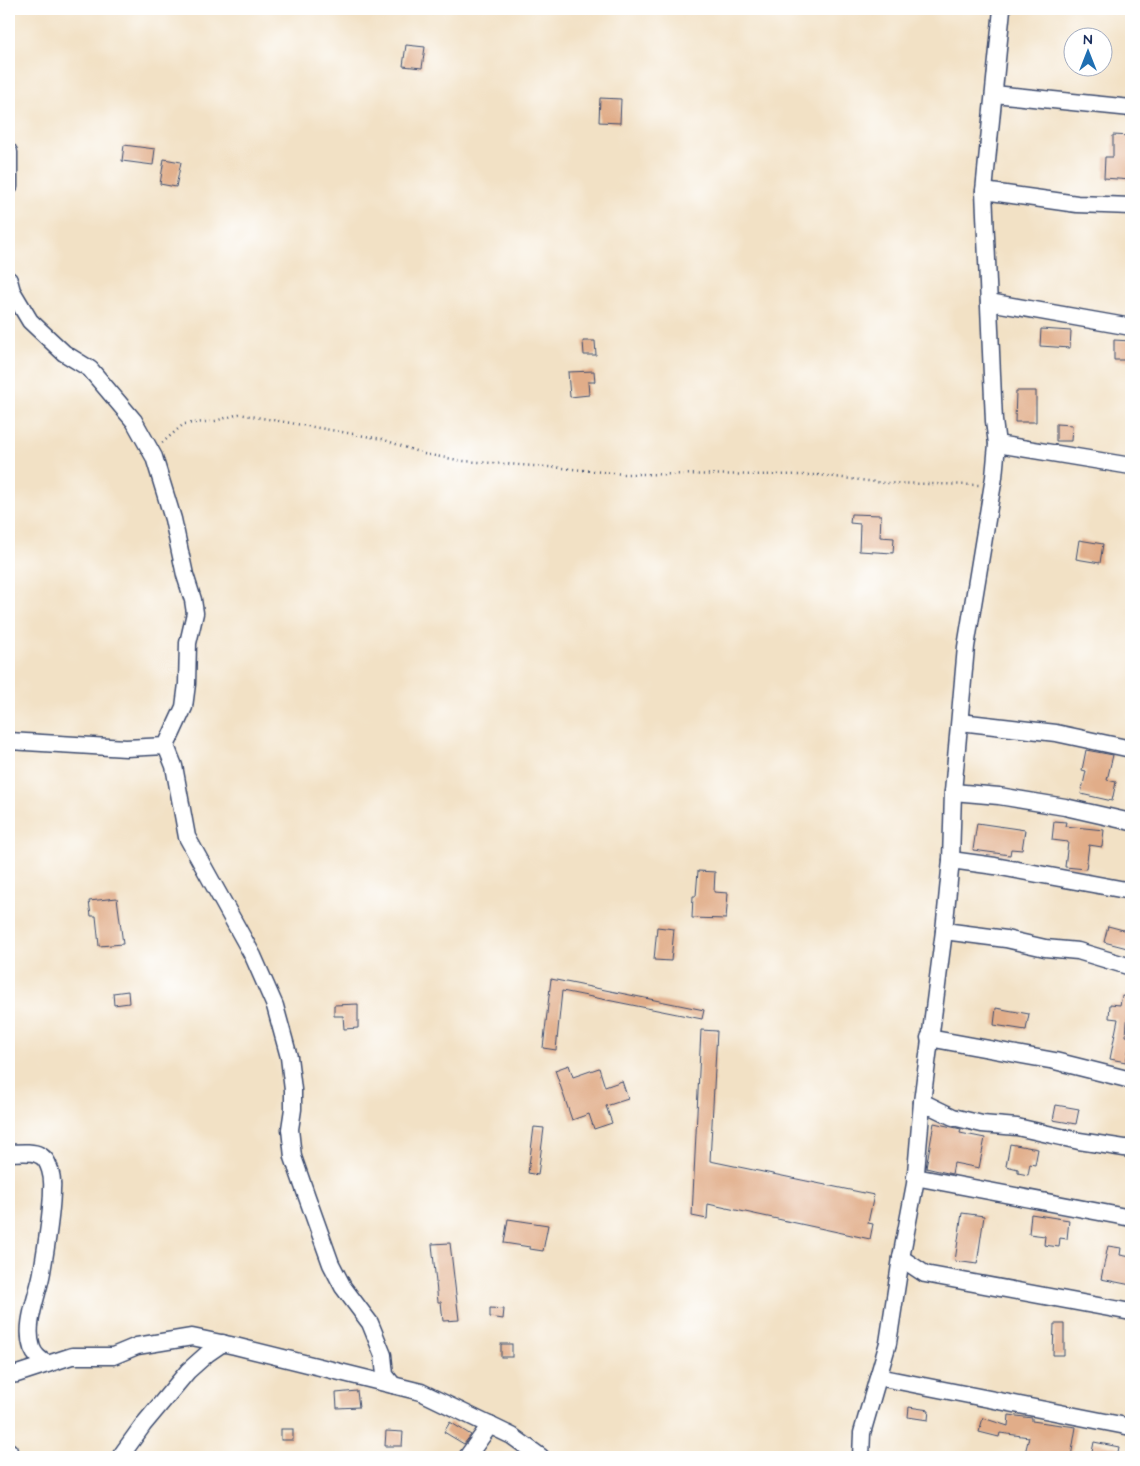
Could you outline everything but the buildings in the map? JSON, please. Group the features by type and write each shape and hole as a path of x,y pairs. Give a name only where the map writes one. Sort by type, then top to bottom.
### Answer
{"street":[{"path":"861,1457 862,1433 888,1344 915,1177 922,1102 951,860 953,792 966,647 997,444 994,422 984,191 1002,9"},
{"path":"994,94 1131,108"},
{"path":"9,152 9,187"},
{"path":"984,191 1077,204 1131,206"},
{"path":"9,280 12,291 30,322 64,353 90,369 134,421 151,452 173,519 195,612 188,643 187,684 184,707 166,746 174,766 187,838 253,956 275,1006 289,1058 294,1110 290,1129 294,1157 331,1264 343,1287 370,1323 383,1355 385,1375 393,1385"},
{"path":"989,302 1131,327"},
{"path":"997,444 1131,466"},
{"path":"960,722 1056,733 1131,749"},
{"path":"9,741 126,748 166,746"},
{"path":"953,792 999,796 1065,807 1131,822"},
{"path":"951,860 1131,890"},
{"path":"944,931 1006,939 1045,948 1078,951 1131,966"},
{"path":"930,1038 1055,1061 1131,1080"},
{"path":"922,1102 953,1117 982,1124 1017,1127 1080,1141 1131,1149"},
{"path":"9,1153 39,1154 46,1161 50,1172 52,1188 48,1227 42,1273 30,1330 31,1346 36,1356 47,1364"},
{"path":"915,1177 1131,1218"},
{"path":"901,1258 925,1274 1131,1312"},
{"path":"9,1375 72,1356 113,1356 137,1346 192,1337 421,1392 512,1436 541,1457"},
{"path":"120,1457 188,1370 223,1343"},
{"path":"878,1377 1131,1427"},
{"path":"467,1457 490,1426"},
{"path":"9,1451 10,1457"}],"path":[{"path":"151,452 184,424 215,421 239,414 382,439 424,454 464,461 623,474 819,475 884,483 992,485"}]}
